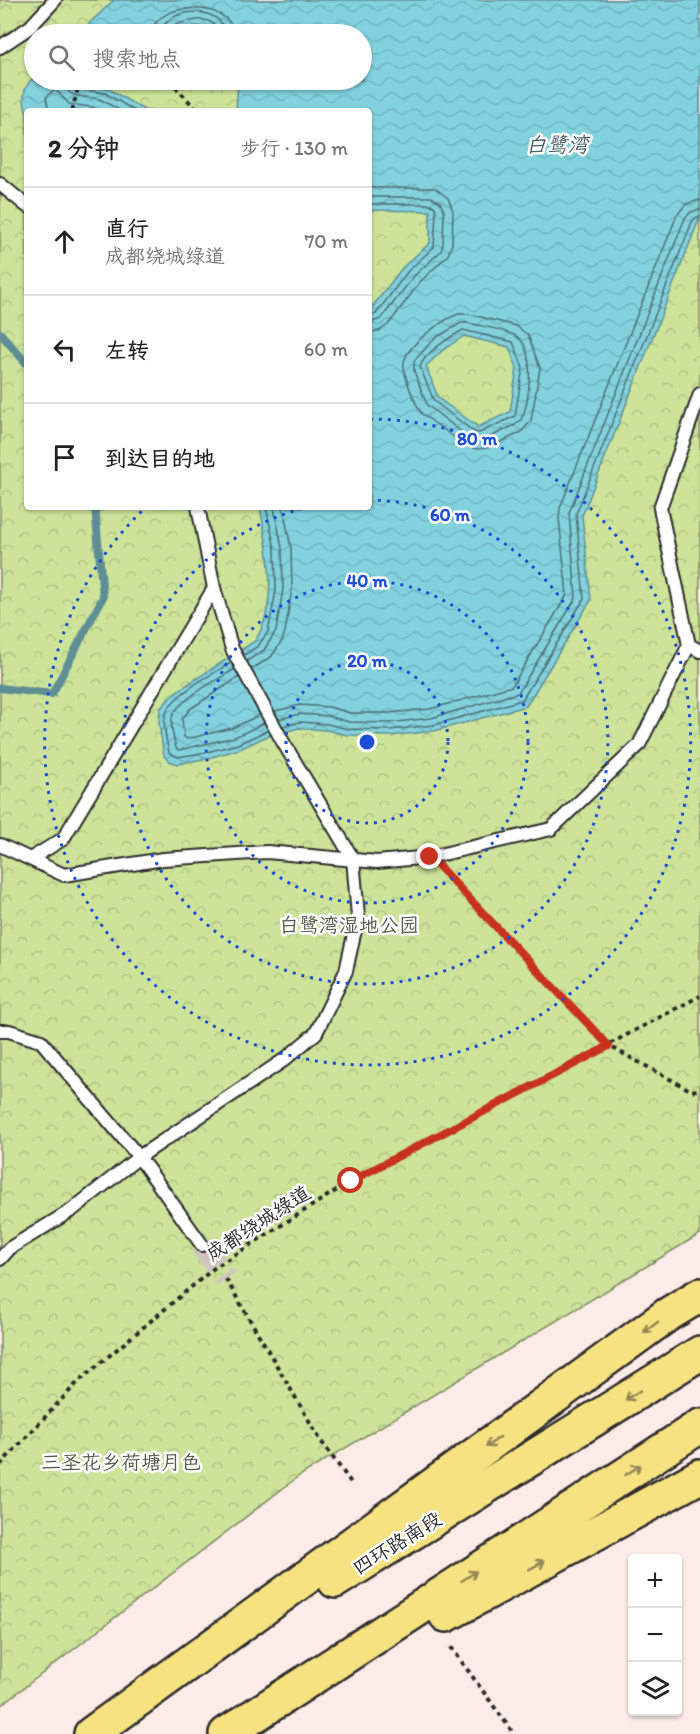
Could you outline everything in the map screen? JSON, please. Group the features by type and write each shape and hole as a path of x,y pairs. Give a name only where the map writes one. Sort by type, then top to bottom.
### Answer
{"highway":[{"path":"91,1734 668,1315 700,1295"},
{"name":"四环路南段","path":"96,1734 182,1677 700,1353"},
{"path":"227,1734 700,1426"},
{"path":"227,1734 700,1476"}],"lane":[{"path":"33,24 55,0"},
{"path":"0,47 24,31"},
{"path":"0,184 24,204"},
{"path":"0,845 64,875 163,859 267,852 377,862 430,857 551,829 639,745 694,648 660,508 700,394"},
{"path":"0,1259 9,1248 72,1210 139,1157 284,1060 316,1033 346,971 358,916 353,860 283,742 232,649 214,588 199,510"},
{"path":"30,859 63,839 214,588"},
{"path":"0,1031 9,1031 41,1041 139,1157 202,1245"}],"path":[{"path":"73,108 77,90"},
{"path":"178,90 195,108"},
{"path":"430,857 609,1046 692,1091 700,1089"},
{"name":"成都绕城绿道","path":"0,1465 79,1381 214,1268 351,1181 700,996"},
{"path":"226,1279 321,1441 352,1484"},
{"path":"451,1647 514,1734"}],"green space":[{"name":"白鹭湾湿地公园","path":"0,0 700,0 700,1234 299,1476 0,1706"}],"water":[{"name":"白鹭湾","path":"114,0 700,0 700,217 582,516 591,600 526,706 434,731 390,736 347,735 326,730 299,728 265,737 240,749 208,758 178,764 169,761 164,756 159,724 160,709 174,693 255,641 262,627 267,611 270,576 261,510 372,510 372,307 403,267 430,243 430,211 372,210 372,108 236,108 237,90 372,90 372,24 89,24","holes":["464,336 509,347 517,368 510,412 478,427 438,398 426,366 443,350"]},
{"path":"25,90 110,90 141,108 26,108"}],"waterway":[{"path":"0,333 24,361"},
{"path":"0,688 52,694 103,597 95,510"}],"tunnel":[{"path":"202,1245 226,1279"}],"route":[{"path":"351,1181 609,1046 430,857"}],"park label":[{"name":"三圣花乡荷塘月色","path":"121,1462"}]}
